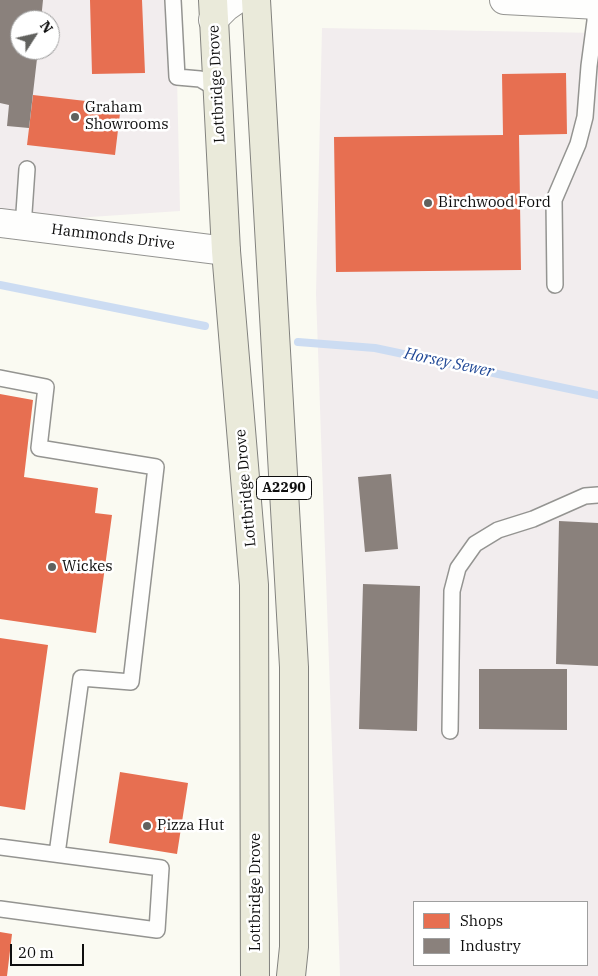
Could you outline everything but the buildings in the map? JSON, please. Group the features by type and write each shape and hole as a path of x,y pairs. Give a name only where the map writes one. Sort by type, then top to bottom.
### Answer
{"main road":[{"name":"A2290","path":"256,0 294,667 294,947 290,976"},
{"name":"Lottbridge Drove","path":"214,10 226,251 254,585 255,976"}],"street":[{"path":"214,10 226,7 236,0"},
{"path":"504,0 596,5"},
{"name":"Hammonds Drive","path":"12,225 226,251"}],"lane":[{"path":"173,0 177,77 200,80 217,89"},
{"path":"555,285 554,200 578,144 585,116 588,66 596,21 596,5"},
{"path":"12,225 27,169"},
{"path":"0,378 46,387 39,448 156,467 131,682 81,678 58,854"},
{"path":"450,731 452,591 458,568 475,544 498,530 533,519 585,496 598,495"},
{"path":"0,847 161,868 156,930 0,909"}],"shaded area":[{"path":"0,0 178,0 177,77 180,211 0,223"},
{"path":"322,28 598,33 598,976 340,976 316,294"}],"waterway":[{"path":"0,285 205,326"},
{"name":"Horsey Sewer","path":"298,342 375,348 598,395"}],"place":[{"name":"Graham Showrooms","path":"75,117"},
{"name":"Birchwood Ford","path":"428,203"},
{"name":"Wickes","path":"52,567"},
{"name":"Pizza Hut","path":"147,826"}]}
